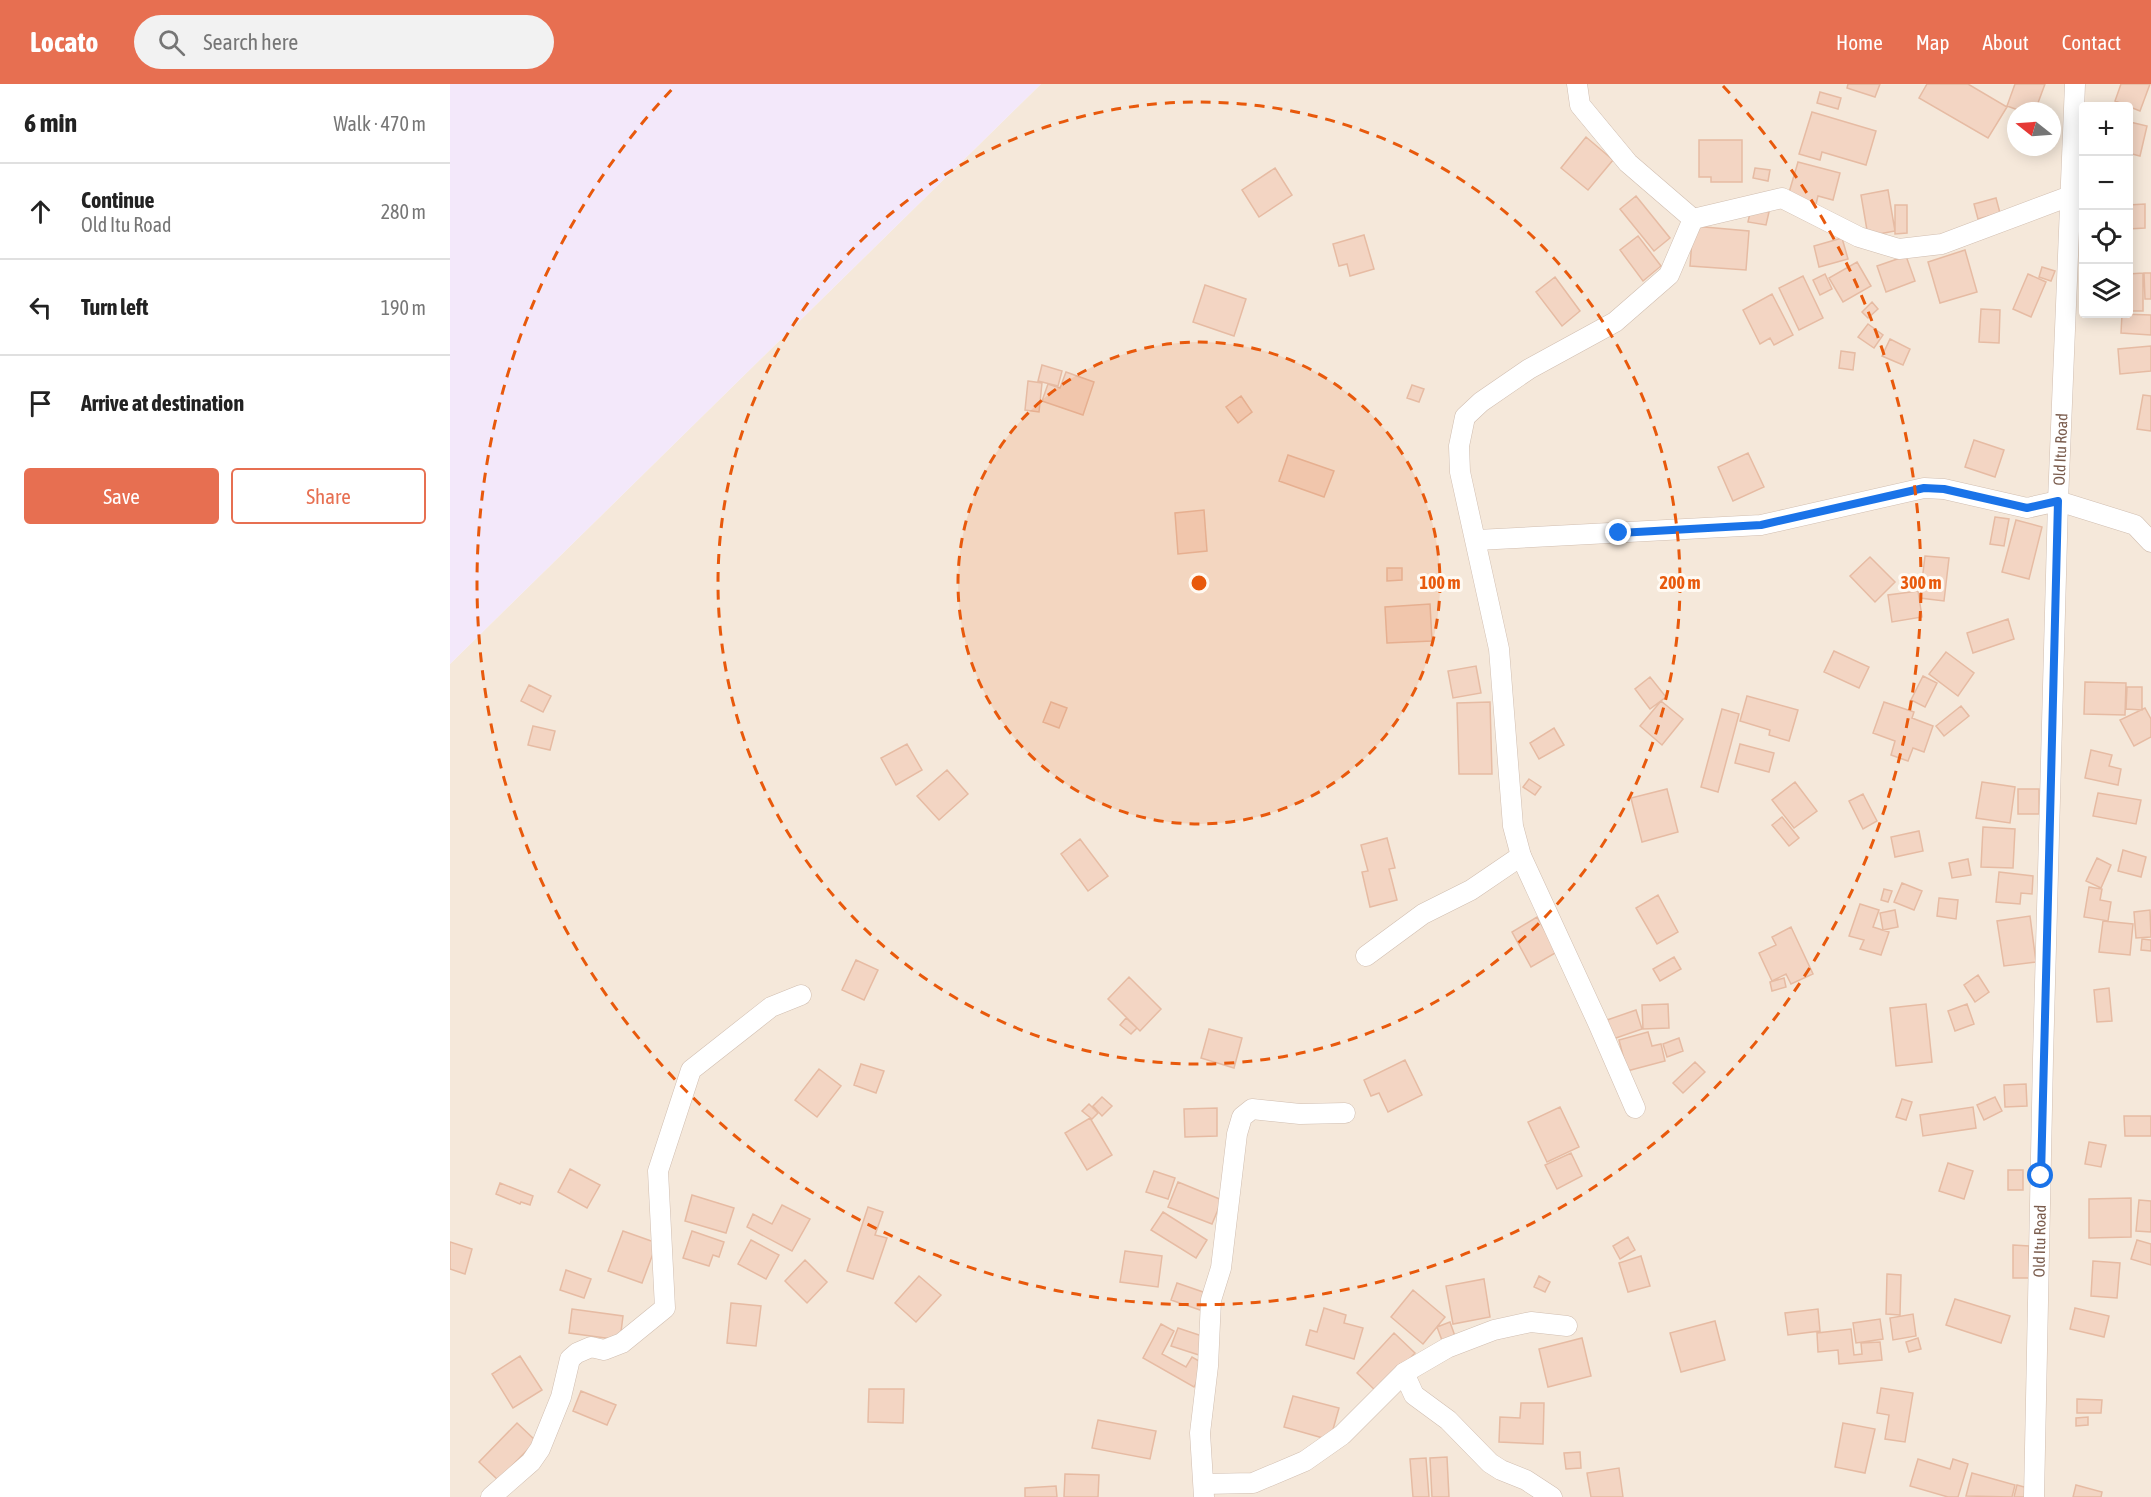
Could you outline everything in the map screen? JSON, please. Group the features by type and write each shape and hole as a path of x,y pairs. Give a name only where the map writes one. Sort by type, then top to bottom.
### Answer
{"street":[{"path":"1577,84 1580,105 1628,163 1692,219"},
{"name":"Old Itu Road","path":"2034,1497 2058,501 2075,84"},
{"path":"1692,219 1782,198 1859,237 1899,249 1942,244 2070,196"},
{"path":"1635,1108 1521,856 1513,826 1499,649 1477,540 1460,472 1459,446 1465,417 1481,402 1529,369 1615,322 1662,281 1669,274 1692,219"},
{"path":"1477,540 1761,525 1924,488 1944,489 2027,508 2058,501 2135,525 2151,542"},
{"path":"1366,957 1423,914 1471,890 1521,856"},
{"path":"491,1497 531,1462 540,1449 561,1397 570,1359 591,1347 604,1350 622,1343 665,1308 658,1171 691,1070 771,1007 801,995"},
{"path":"1345,1113 1300,1114 1252,1109 1242,1117 1237,1134 1221,1268 1211,1300 1208,1366 1200,1433 1204,1491 1252,1483 1305,1461 1342,1436 1404,1373 1447,1348 1494,1330 1531,1322 1567,1326"},
{"path":"1404,1373 1414,1395 1448,1420 1491,1463 1501,1470 1526,1480 1552,1497"}],"shaded area":[{"path":"450,84 1041,84 450,664"},
{"path":"1041,84 2151,84 2151,1497 450,1497 450,664"}],"building":[{"path":"1848,84 1880,84 1875,97 1847,88"},
{"path":"1927,84 1968,84 2007,107 1988,138 1919,98"},
{"path":"2015,84 2045,84 2038,102 2008,102"},
{"path":"2121,84 2150,84 2140,111 2133,108 2133,102 2115,101"},
{"path":"1820,92 1841,98 1838,109 1817,103"},
{"path":"1812,112 1876,131 1866,165 1822,152 1820,160 1799,154"},
{"path":"2133,123 2147,126 2140,156 2133,154"},
{"path":"1586,137 1613,160 1588,190 1561,168"},
{"path":"1699,140 1742,140 1742,182 1711,182 1711,177 1699,177"},
{"path":"1798,162 1840,173 1833,200 1818,196 1816,204 1788,196"},
{"path":"1275,168 1292,195 1259,217 1242,190"},
{"path":"1755,168 1770,170 1768,181 1753,178"},
{"path":"1888,190 1895,231 1868,236 1861,195"},
{"path":"1636,196 1670,238 1654,251 1620,209"},
{"path":"1996,198 2000,213 1978,219 1974,204"},
{"path":"2145,204 2145,228 2133,229 2133,205"},
{"path":"1895,205 1907,205 1907,233 1895,234"},
{"path":"1751,208 1769,212 1766,225 1748,222"},
{"path":"1693,226 1749,231 1746,270 1690,266"},
{"path":"1364,235 1374,269 1350,276 1347,264 1339,266 1333,244"},
{"path":"1638,236 1661,266 1643,281 1620,250"},
{"path":"1842,238 1848,259 1819,267 1814,246"},
{"path":"1965,250 1977,292 1940,303 1928,262"},
{"path":"1906,256 1915,281 1886,292 1877,266"},
{"path":"1857,262 1871,286 1843,302 1829,278"},
{"path":"2042,267 2055,271 2051,281 2039,277"},
{"path":"2143,273 2143,311 2133,311 2133,274"},
{"path":"2144,273 2151,273 2151,299 2145,299"},
{"path":"1825,274 1832,289 1820,295 1813,280"},
{"path":"2028,274 2046,282 2031,317 2013,309"},
{"path":"1803,276 1823,318 1799,330 1779,288"},
{"path":"1555,277 1580,311 1562,326 1536,292"},
{"path":"1205,285 1246,299 1234,336 1193,322"},
{"path":"1772,294 1793,335 1774,345 1770,338 1760,344 1743,310"},
{"path":"1872,302 1878,309 1868,318 1862,312"},
{"path":"1981,309 2000,310 1999,343 1979,342"},
{"path":"2133,314 2151,315 2151,335 2121,333 2122,318 2133,318"},
{"path":"1868,324 1883,335 1874,348 1858,337"},
{"path":"1890,339 1910,349 1903,365 1882,356"},
{"path":"2151,346 2151,371 2120,374 2118,349"},
{"path":"1841,351 1855,353 1853,370 1839,368"},
{"path":"1042,365 1062,371 1058,386 1038,381"},
{"path":"1066,372 1094,382 1083,415 1042,401 1048,384 1060,388"},
{"path":"1028,381 1042,383 1039,412 1025,410"},
{"path":"1412,385 1424,389 1419,402 1407,398"},
{"path":"2143,395 2151,396 2151,431 2137,429"},
{"path":"1241,396 1252,412 1238,423 1226,407"},
{"path":"1974,440 2004,450 1995,477 1965,467"},
{"path":"1748,453 1764,487 1733,501 1718,467"},
{"path":"1288,455 1334,471 1324,497 1279,481"},
{"path":"1204,510 1207,551 1178,554 1175,513"},
{"path":"1995,517 2009,519 2004,546 1990,544"},
{"path":"2016,520 2042,527 2029,579 2002,572"},
{"path":"1925,556 1949,558 1944,601 1920,598"},
{"path":"1870,557 1895,582 1875,602 1850,576"},
{"path":"1387,568 1402,568 1402,580 1387,581"},
{"path":"1918,591 1922,617 1892,622 1888,595"},
{"path":"1430,604 1432,641 1387,643 1385,607"},
{"path":"2008,619 2014,639 1973,653 1967,633"},
{"path":"1834,651 1869,667 1859,688 1824,672"},
{"path":"1946,652 1974,673 1958,696 1929,674"},
{"path":"1476,666 1481,693 1453,698 1448,671"},
{"path":"1923,676 1937,683 1925,707 1911,700"},
{"path":"1650,677 1666,697 1650,709 1635,689"},
{"path":"2085,682 2126,683 2125,715 2084,714"},
{"path":"529,685 551,696 543,712 521,701"},
{"path":"2127,687 2142,687 2142,710 2126,709"},
{"path":"1747,696 1798,710 1789,741 1769,735 1770,730 1740,721"},
{"path":"1661,701 1683,719 1662,745 1640,726"},
{"path":"1051,702 1067,708 1059,728 1043,722"},
{"path":"1490,702 1492,774 1459,774 1457,703"},
{"path":"1884,702 1914,712 1912,718 1933,726 1924,752 1913,748 1908,761 1891,755 1895,741 1873,733"},
{"path":"1961,706 1969,716 1944,736 1936,726"},
{"path":"2145,708 2151,719 2151,737 2134,746 2120,720"},
{"path":"1722,709 1739,714 1718,792 1701,787"},
{"path":"533,726 555,731 550,750 528,745"},
{"path":"1554,728 1564,745 1539,759 1530,743"},
{"path":"907,744 922,770 896,785 881,758"},
{"path":"1740,744 1774,753 1769,772 1735,763"},
{"path":"2091,750 2112,755 2109,766 2121,769 2118,785 2085,778"},
{"path":"947,770 968,794 939,820 917,796"},
{"path":"1529,779 1541,787 1535,795 1523,787"},
{"path":"1795,782 1817,811 1794,828 1772,800"},
{"path":"1982,782 2015,787 2010,823 1976,818"},
{"path":"1667,789 1678,832 1642,842 1631,798"},
{"path":"2018,789 2039,789 2039,814 2018,814"},
{"path":"2098,793 2141,800 2136,824 2093,816"},
{"path":"1863,794 1877,821 1863,829 1849,801"},
{"path":"1782,817 1799,838 1789,846 1772,825"},
{"path":"1983,827 2015,829 2013,868 1981,867"},
{"path":"1919,831 1923,851 1895,857 1891,837"},
{"path":"1387,838 1395,868 1389,869 1397,900 1370,907 1362,872 1368,871 1361,845"},
{"path":"1080,839 1108,876 1088,891 1061,854"},
{"path":"2123,850 2146,857 2141,877 2118,871"},
{"path":"2097,858 2111,865 2101,888 2086,881"},
{"path":"1968,859 1971,875 1952,878 1949,863"},
{"path":"1999,872 2033,876 2032,894 2021,893 2020,904 1996,902"},
{"path":"1902,883 1922,891 1914,910 1894,902"},
{"path":"2089,887 2102,889 2100,900 2111,902 2108,921 2084,917"},
{"path":"1884,889 1892,891 1888,902 1881,900"},
{"path":"1658,895 1678,932 1657,944 1636,908"},
{"path":"1939,898 1958,900 1956,919 1937,916"},
{"path":"1860,904 1879,910 1873,927 1889,932 1881,955 1860,949 1864,940 1849,936"},
{"path":"1895,910 1898,927 1883,930 1880,913"},
{"path":"2150,910 2151,937 2136,938 2134,912"},
{"path":"2030,916 2036,962 2004,966 1997,921"},
{"path":"1537,917 1557,952 1531,967 1512,932"},
{"path":"2103,921 2133,924 2130,955 2099,952"},
{"path":"1791,927 1813,974 1791,984 1786,974 1772,981 1759,953 1776,945 1772,937"},
{"path":"2142,939 2151,940 2151,951 2141,950"},
{"path":"1674,957 1681,969 1660,981 1653,969"},
{"path":"856,960 878,970 864,1000 842,990"},
{"path":"1978,975 1989,992 1975,1002 1964,985"},
{"path":"1129,977 1161,1009 1140,1031 1108,999"},
{"path":"1784,978 1786,987 1772,991 1770,982"},
{"path":"2109,988 2112,1021 2097,1022 2094,990"},
{"path":"1668,1004 1669,1028 1643,1029 1642,1005"},
{"path":"1926,1004 1932,1062 1896,1066 1890,1008"},
{"path":"1967,1004 1974,1024 1955,1031 1948,1011"},
{"path":"1636,1010 1642,1029 1613,1039 1607,1020"},
{"path":"1126,1018 1137,1028 1131,1034 1120,1025"},
{"path":"1209,1029 1242,1038 1234,1068 1201,1058"},
{"path":"1648,1032 1652,1046 1661,1044 1665,1061 1627,1071 1619,1040"},
{"path":"1679,1038 1683,1051 1667,1057 1663,1044"},
{"path":"1405,1060 1422,1095 1388,1112 1379,1093 1371,1096 1364,1080"},
{"path":"1695,1062 1705,1072 1683,1093 1673,1083"},
{"path":"861,1064 884,1071 876,1093 854,1085"},
{"path":"819,1069 841,1086 817,1117 795,1100"},
{"path":"2026,1084 2027,1106 2005,1107 2004,1085"},
{"path":"1102,1097 1112,1106 1102,1116 1093,1106"},
{"path":"1995,1097 2002,1111 1984,1120 1977,1105"},
{"path":"1902,1099 1912,1102 1906,1120 1896,1117"},
{"path":"1089,1104 1098,1113 1092,1119 1082,1111"},
{"path":"1560,1107 1579,1147 1547,1162 1528,1122"},
{"path":"1973,1107 1976,1128 1923,1136 1920,1115"},
{"path":"1217,1108 1217,1136 1185,1137 1184,1109"},
{"path":"2124,1116 2151,1116 2151,1136 2125,1136"},
{"path":"1090,1118 1112,1155 1087,1170 1065,1133"},
{"path":"2089,1142 2106,1145 2101,1167 2085,1164"},
{"path":"1571,1153 1582,1176 1557,1189 1545,1165"},
{"path":"1948,1163 1973,1171 1964,1199 1939,1191"},
{"path":"570,1169 600,1185 587,1208 558,1192"},
{"path":"2008,1170 2023,1170 2023,1190 2008,1190"},
{"path":"1154,1171 1175,1178 1168,1199 1146,1192"},
{"path":"1178,1182 1222,1200 1212,1224 1168,1207"},
{"path":"500,1183 533,1196 530,1205 521,1202 520,1204 496,1194"},
{"path":"692,1195 734,1208 726,1233 685,1221"},
{"path":"2131,1198 2131,1237 2089,1238 2089,1199"},
{"path":"2139,1200 2151,1201 2151,1232 2136,1231"},
{"path":"782,1205 810,1219 792,1251 747,1227 753,1214 772,1224"},
{"path":"868,1207 883,1212 875,1235 887,1238 873,1279 847,1271"},
{"path":"1163,1212 1207,1240 1196,1258 1151,1230"},
{"path":"623,1231 657,1243 642,1283 608,1271"},
{"path":"692,1231 724,1242 719,1257 713,1255 709,1266 683,1258"},
{"path":"1628,1237 1635,1250 1620,1259 1613,1246"},
{"path":"751,1240 779,1255 766,1279 738,1264"},
{"path":"2137,1240 2151,1244 2151,1265 2131,1259"},
{"path":"450,1242 472,1249 465,1274 450,1269"},
{"path":"2013,1245 2029,1246 2029,1278 2013,1278"},
{"path":"1125,1251 1162,1256 1158,1287 1120,1282"},
{"path":"1641,1256 1650,1286 1628,1292 1619,1263"},
{"path":"805,1260 827,1282 807,1303 785,1281"},
{"path":"2093,1261 2120,1263 2117,1298 2091,1296"},
{"path":"566,1270 591,1279 584,1298 560,1290"},
{"path":"1887,1274 1901,1275 1900,1315 1886,1314"},
{"path":"919,1276 941,1295 916,1322 895,1303"},
{"path":"1539,1276 1550,1282 1545,1292 1534,1287"},
{"path":"1484,1279 1490,1317 1453,1324 1446,1286"},
{"path":"1177,1283 1209,1294 1203,1311 1171,1300"},
{"path":"1413,1290 1445,1317 1423,1344 1391,1317"},
{"path":"1955,1299 2010,1316 2001,1343 1946,1325"},
{"path":"731,1303 761,1306 756,1346 727,1343"},
{"path":"1324,1308 1346,1315 1344,1323 1363,1328 1354,1359 1306,1345 1310,1330 1317,1332"},
{"path":"2075,1308 2109,1316 2104,1337 2070,1329"},
{"path":"572,1309 623,1316 620,1340 569,1333"},
{"path":"1818,1309 1820,1331 1788,1335 1785,1313"},
{"path":"1913,1314 1916,1336 1893,1340 1890,1318"},
{"path":"1880,1319 1883,1339 1856,1343 1853,1323"},
{"path":"1715,1321 1725,1360 1681,1372 1670,1333"},
{"path":"1450,1322 1456,1339 1443,1343 1437,1327"},
{"path":"1161,1324 1174,1331 1162,1354 1186,1367 1192,1357 1206,1365 1194,1387 1143,1358"},
{"path":"1178,1328 1208,1338 1202,1356 1171,1346"},
{"path":"1851,1329 1854,1355 1862,1354 1861,1343 1880,1342 1882,1360 1839,1364 1838,1350 1818,1352 1817,1333"},
{"path":"1394,1333 1415,1353 1378,1393 1357,1373"},
{"path":"1582,1338 1591,1376 1548,1387 1539,1349"},
{"path":"1918,1338 1921,1349 1909,1352 1906,1342"},
{"path":"520,1356 542,1390 513,1408 492,1374"},
{"path":"1881,1388 1913,1393 1905,1442 1885,1439 1889,1415 1877,1413"},
{"path":"869,1389 904,1389 903,1423 868,1422"},
{"path":"581,1391 616,1405 607,1425 573,1411"},
{"path":"1293,1396 1339,1408 1330,1440 1284,1427"},
{"path":"2077,1399 2102,1400 2101,1413 2077,1413"},
{"path":"1521,1403 1544,1403 1543,1444 1499,1442 1500,1417 1520,1418"},
{"path":"2088,1417 2088,1425 2076,1426 2076,1418"},
{"path":"1098,1420 1156,1431 1150,1459 1092,1448"},
{"path":"517,1423 536,1441 498,1480 479,1462"},
{"path":"1843,1423 1875,1429 1865,1473 1835,1467"},
{"path":"1580,1452 1581,1468 1566,1469 1564,1453"},
{"path":"1447,1457 1449,1497 1432,1497 1430,1458"},
{"path":"1426,1458 1429,1497 1413,1497 1410,1459"},
{"path":"1918,1459 1950,1469 1953,1459 1968,1464 1958,1497 1948,1497 1910,1486"},
{"path":"1619,1468 1623,1497 1591,1497 1587,1473"},
{"path":"1972,1473 2015,1485 2012,1497 1966,1496"},
{"path":"1065,1474 1099,1475 1098,1497 1064,1497"},
{"path":"2017,1485 2028,1488 2026,1497 2014,1497"},
{"path":"2076,1485 2102,1492 2101,1497 2073,1497"},
{"path":"1056,1486 1057,1497 1025,1497 1025,1488"}],"route":[{"path":"1619,533 1761,525 1924,488 1944,489 2027,508 2058,501 2041,1176"}]}
